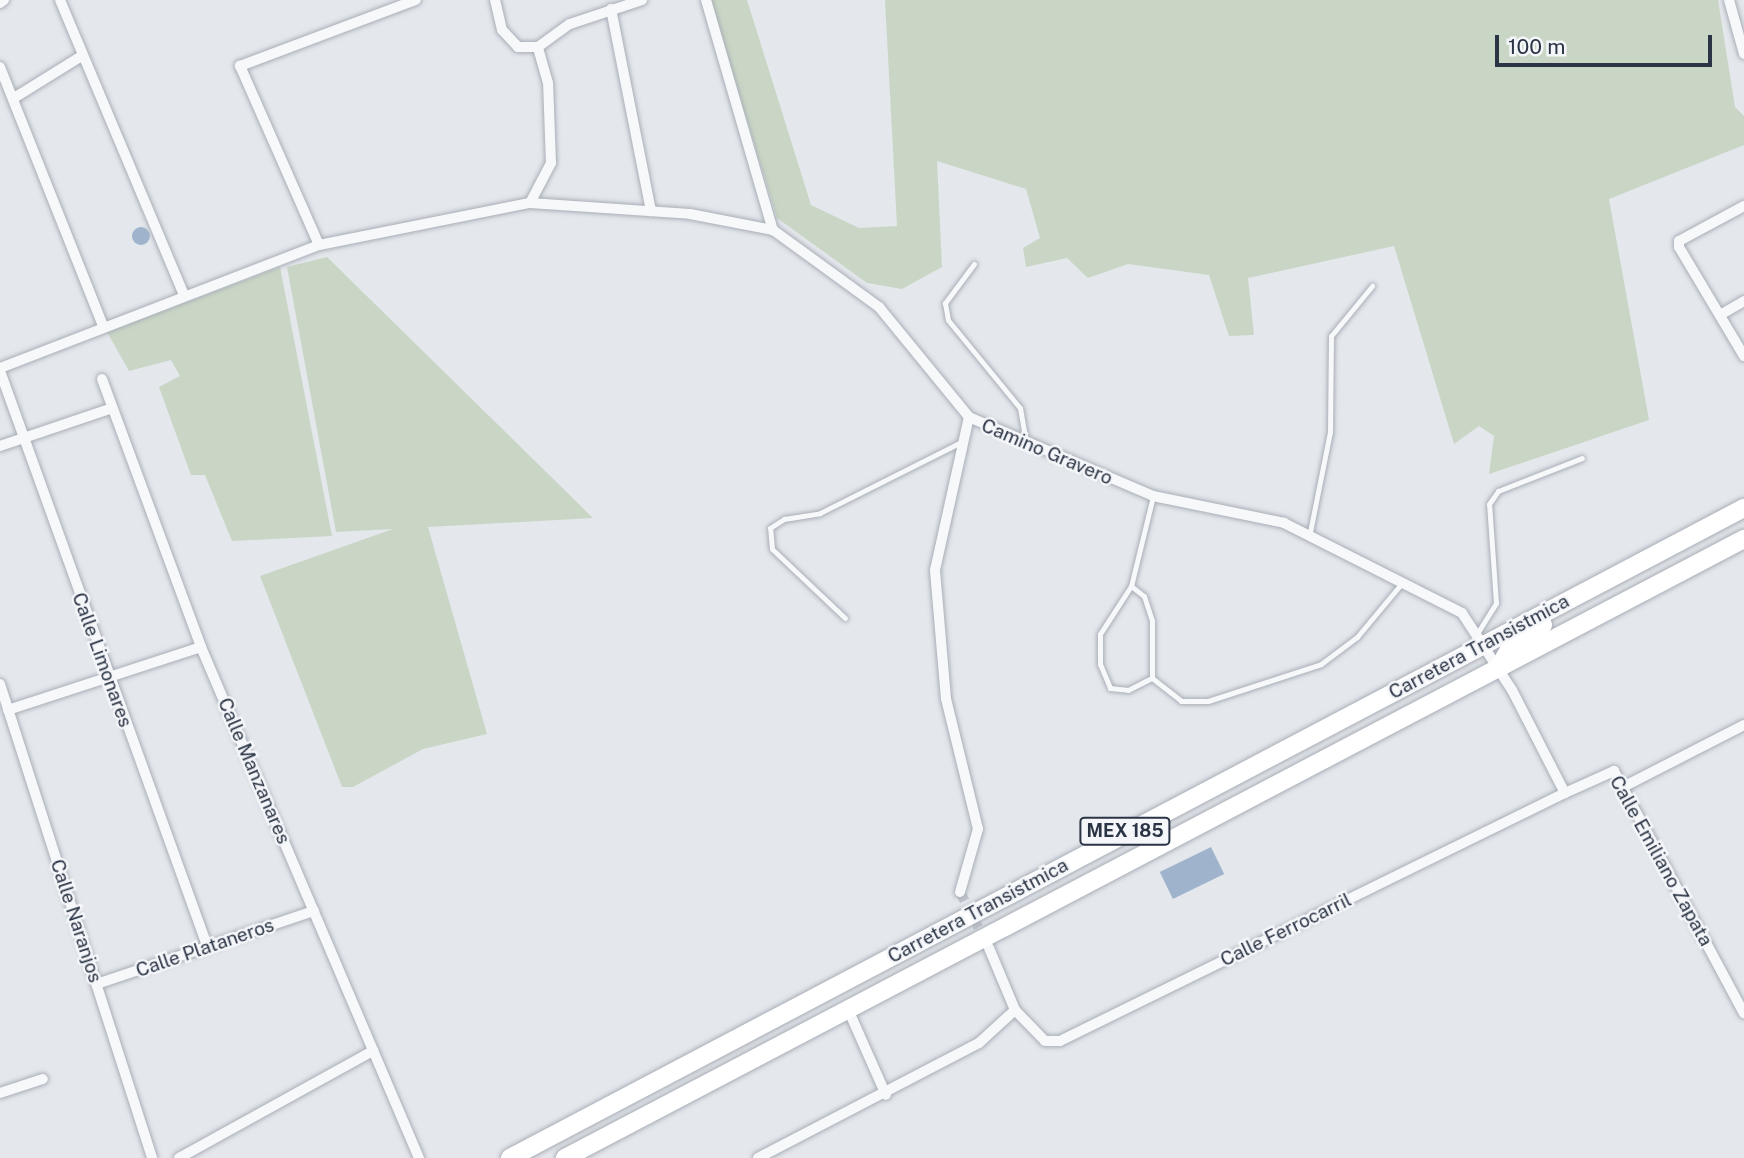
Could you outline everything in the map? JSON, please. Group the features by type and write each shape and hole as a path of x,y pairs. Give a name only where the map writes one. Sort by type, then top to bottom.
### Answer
{"main road":[{"name":"Carretera Transistmica","path":"510,1158 1482,637 1619,572 1744,508"},
{"name":"Carretera Transistmica","path":"565,1158 847,1007 1744,539"},
{"path":"1499,667 1513,643 1611,584 1619,572"},
{"path":"1382,727 1399,709 1475,668 1482,637"}],"street":[{"path":"60,0 183,293"},
{"path":"318,245 240,66 416,0"},
{"path":"495,0 502,30 518,47 538,47 611,9 642,0"},
{"path":"0,369 102,323 318,245 530,203 651,211 773,230 706,0"},
{"path":"1729,0 1744,54"},
{"path":"611,9 651,211"},
{"path":"530,203 551,163 548,83 538,47"},
{"path":"14,98 83,55"},
{"path":"0,67 102,323"},
{"path":"1744,206 1679,241 1744,356"},
{"name":"Camino Gravero","path":"773,230 879,307 969,418 1153,496 1251,513 1438,596 1482,637 1499,667"},
{"path":"1720,315 1744,301"},
{"name":"Calle Limonares","path":"0,369 107,677 208,948"},
{"name":"Calle Manzanares","path":"102,379 201,647 419,1158"},
{"path":"0,446 112,408"},
{"path":"960,892 978,829 946,699 935,570 967,439 969,418"},
{"path":"8,710 201,647"},
{"path":"1499,667 1564,793"},
{"name":"Calle Naranjos","path":"0,684 152,1158"},
{"path":"1623,787 1744,725"},
{"name":"Calle Emiliano Zapata","path":"1564,793 1612,769 1744,1013"},
{"name":"Calle Ferrocarril","path":"989,948 1015,1010 1045,1041 1060,1041 1564,793"},
{"name":"Calle Plataneros","path":"97,984 314,911"},
{"path":"847,1007 886,1095"},
{"path":"758,1158 886,1095 997,1031 1015,1010"},
{"path":"179,1158 373,1051"},
{"path":"0,1093 43,1079"}],"lane":[{"path":"974,264 945,303 948,320 1020,408 1027,444"},
{"path":"1310,537 1330,432 1331,336 1372,286"},
{"path":"845,618 772,549 769,528 784,519 820,513 967,439"},
{"path":"1482,637 1496,603 1489,504 1497,491 1582,458"},
{"path":"1152,678 1128,690 1110,688 1100,664 1100,634 1131,586 1153,496"},
{"path":"1152,678 1181,701 1208,701 1321,664 1356,637 1404,581"},
{"path":"1131,586 1144,596 1152,621 1152,678"}],"green space":[{"path":"710,0 747,0 811,205 859,228 897,226 885,0 1718,0 1735,107 1744,116 1744,145 1609,199 1649,420 1489,474 1494,436 1479,426 1454,444 1394,246 1248,278 1254,335 1229,336 1209,275 1128,264 1088,278 1067,258 1026,267 1023,248 1040,238 1026,189 937,161 942,267 902,289 867,283 777,218"},
{"path":"327,257 593,518 428,527 487,734 423,749 353,787 342,787 260,576 393,529 336,532 287,267"},
{"path":"280,267 332,536 232,541 205,475 191,475 159,387 180,376 171,360 129,371 107,332"}],"water":[{"path":"141,227 147,230 150,236 147,242 141,245 135,242 132,236 135,230"},
{"path":"1211,847 1224,874 1173,899 1160,872"}],"tunnel":[{"path":"960,892 986,942"}]}
